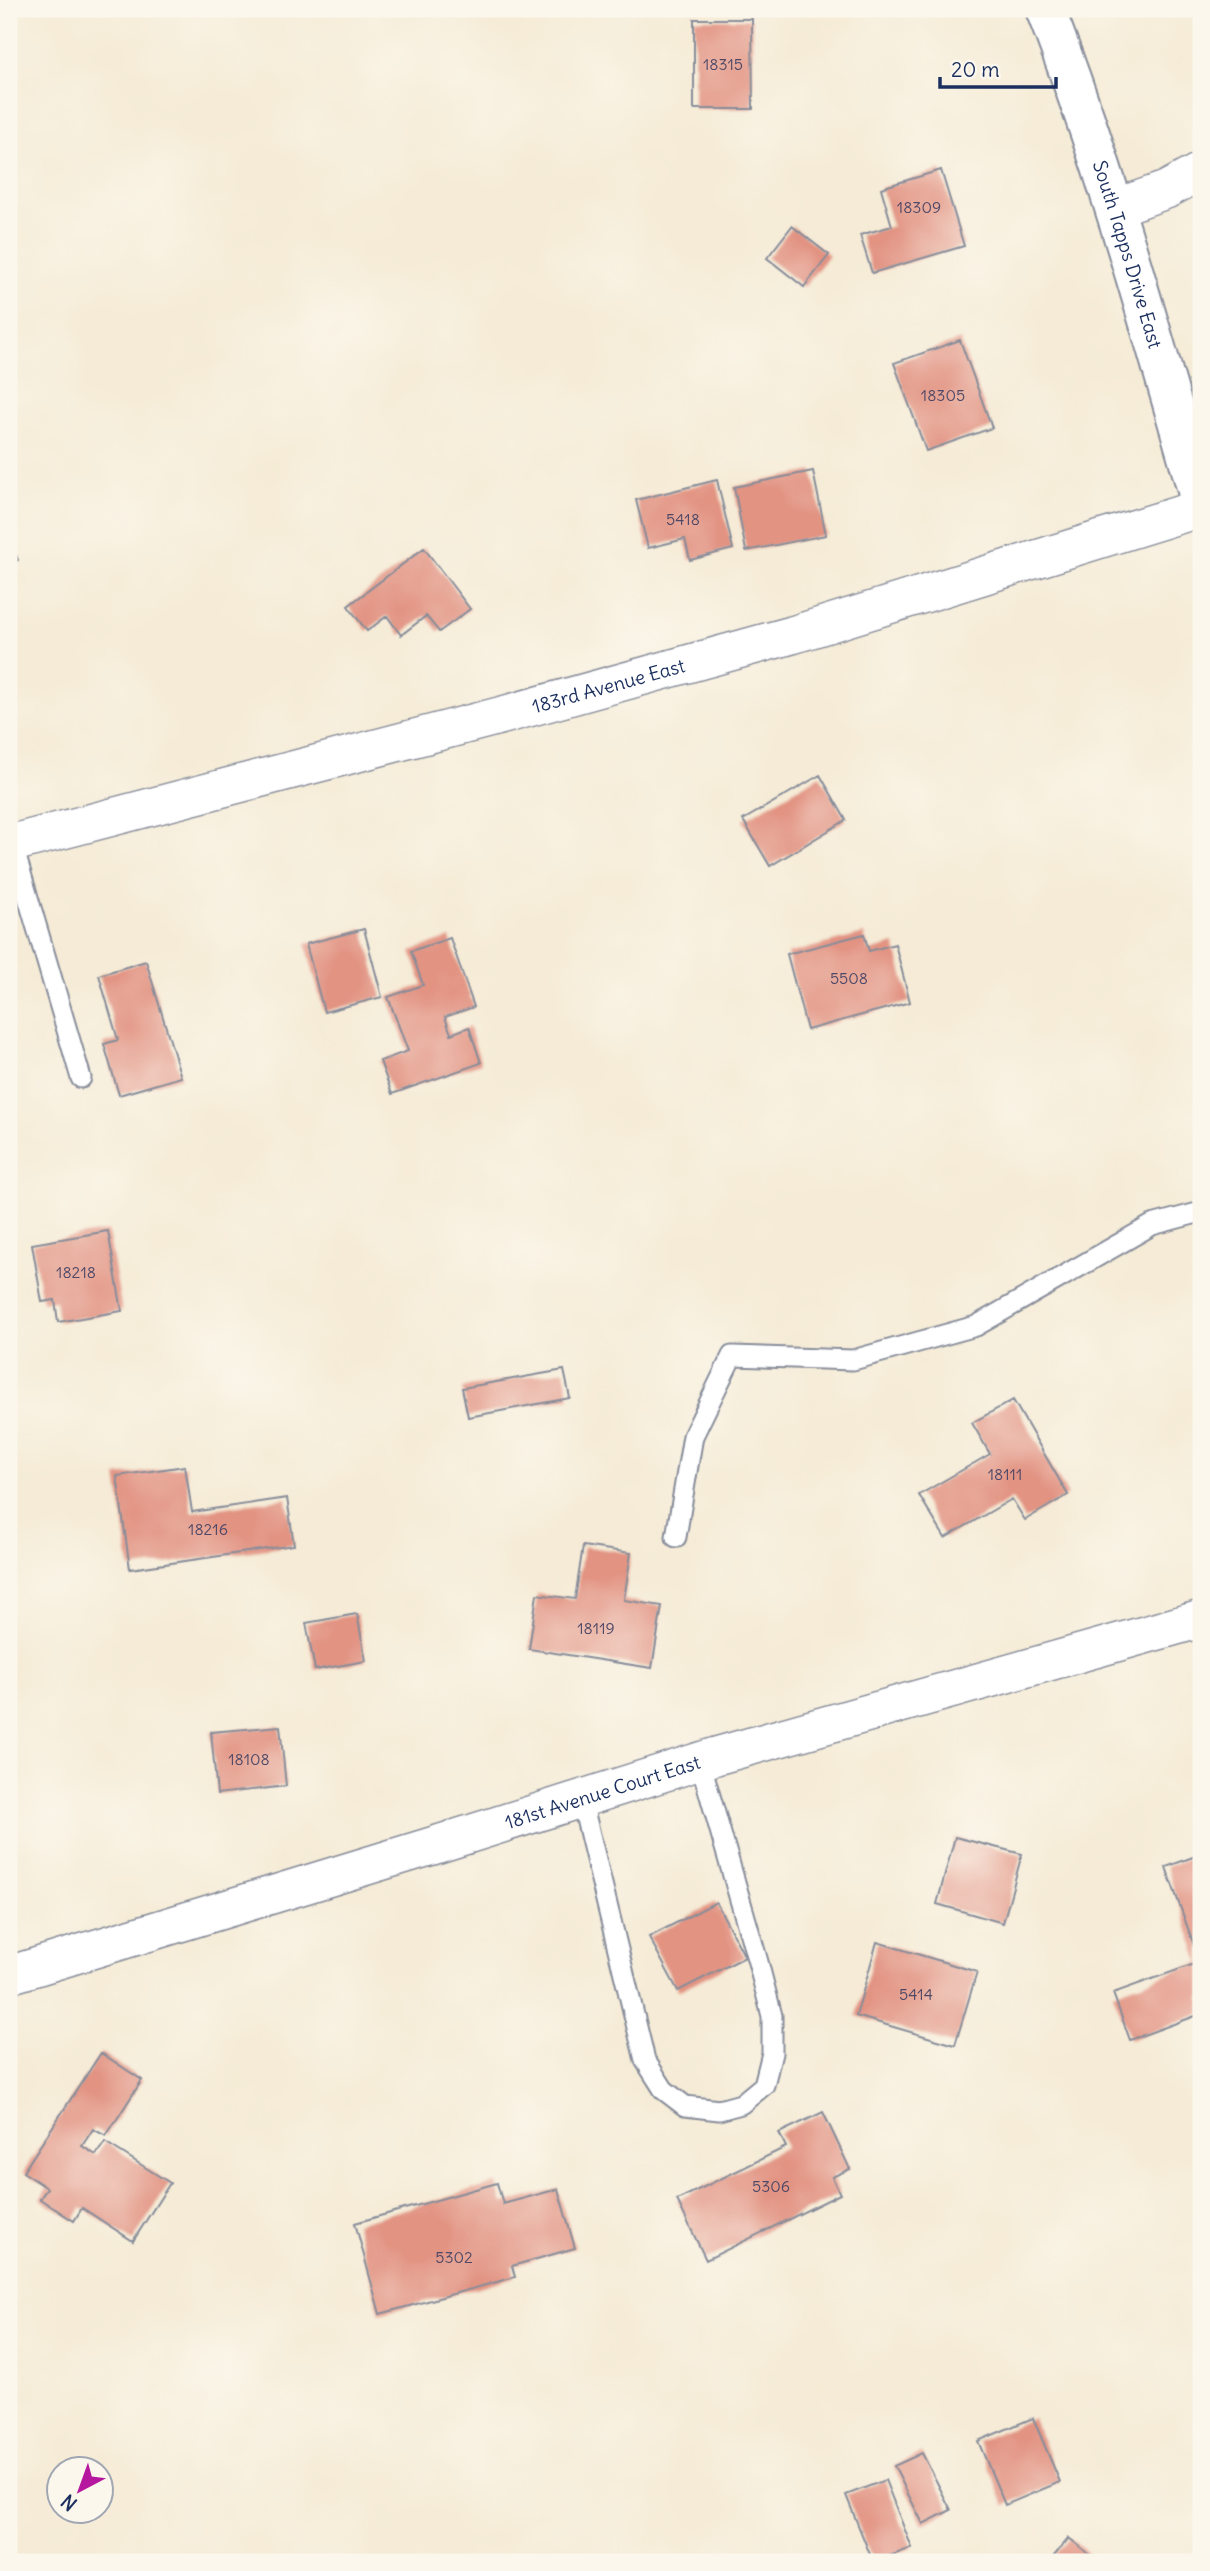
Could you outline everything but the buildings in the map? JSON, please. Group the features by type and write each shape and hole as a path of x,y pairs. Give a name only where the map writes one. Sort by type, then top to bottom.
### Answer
{"street":[{"name":"South Tapps Drive East","path":"1045,9 1067,65 1115,208 1201,506"},
{"path":"1115,208 1167,190 1201,171"},
{"name":"183rd Avenue East","path":"10,844 503,715 792,635 1201,506"},
{"name":"181st Avenue Court East","path":"9,1975 700,1761 1201,1619"}],"lane":[{"path":"10,844 80,1078"},
{"path":"676,1536 693,1436 732,1356 853,1360 976,1326 1152,1225 1201,1212"},
{"path":"581,1798 645,2060 664,2090 685,2106 719,2110 741,2104 764,2085 772,2053 772,2016 700,1761"}]}
